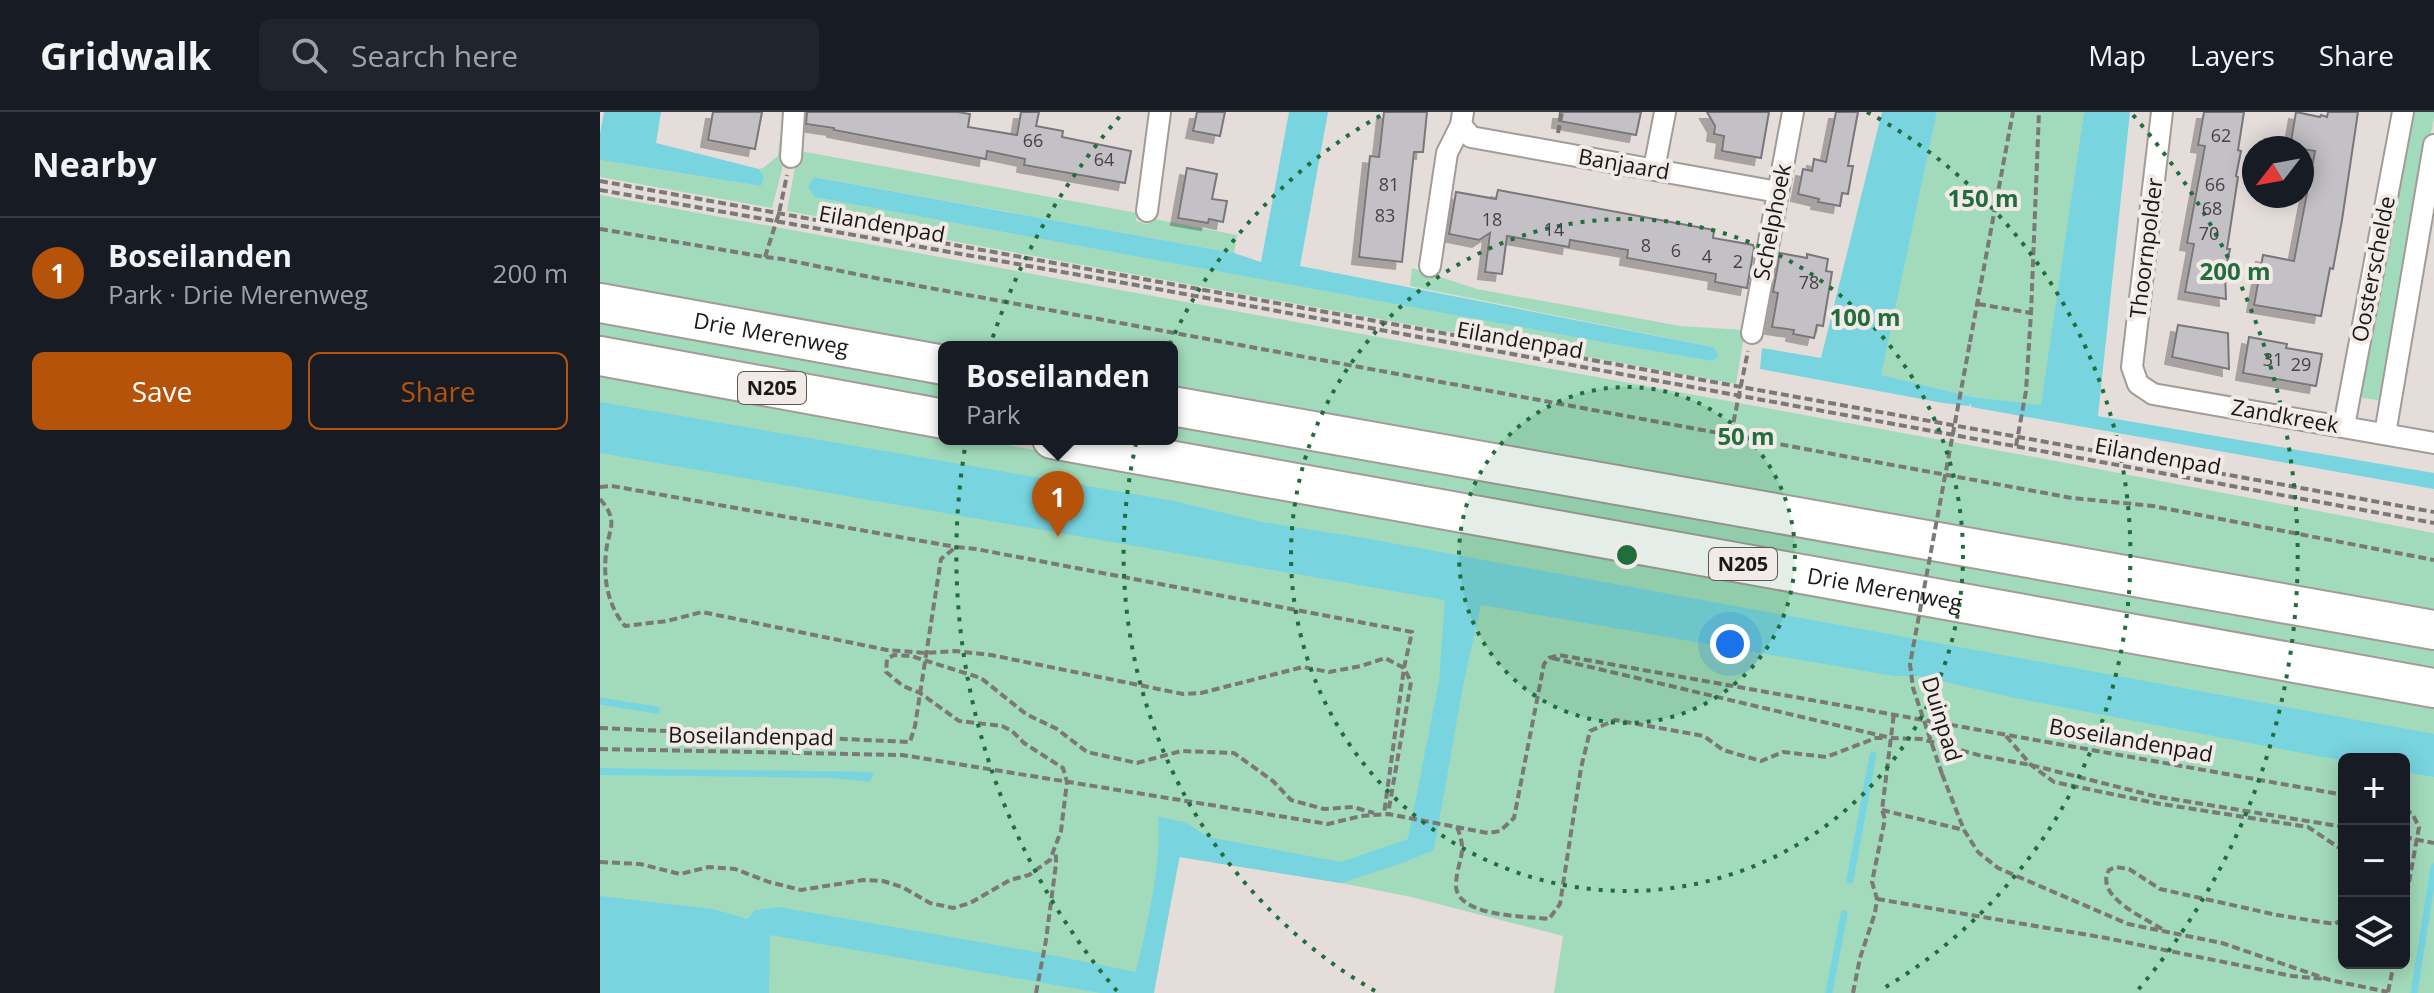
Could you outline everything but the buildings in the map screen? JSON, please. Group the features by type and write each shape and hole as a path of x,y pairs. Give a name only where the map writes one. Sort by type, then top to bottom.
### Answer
{"highway":[{"name":"Drie Merenweg","path":"600,303 938,364"},
{"name":"N205","path":"600,356 938,418"},
{"path":"1178,407 2434,630"},
{"name":"Drie Merenweg","path":"1085,445 2434,688"}],"street":[{"path":"791,157 794,112"},
{"path":"1147,211 1160,112"},
{"path":"1654,169 1665,112"},
{"name":"Schelphoek","path":"1752,333 1793,112"},
{"name":"Thoornpolder","path":"2138,384 2132,367 2162,112"},
{"name":"Oosterschelde","path":"2344,426 2403,112"},
{"path":"1430,266 1447,153 1465,125"},
{"name":"Banjaard","path":"1465,125 1654,169 1778,192"},
{"name":"Oosterschelde","path":"2385,434 2434,145"},
{"name":"Zandkreek","path":"2138,384 2153,394 2434,443"}],"path":[{"name":"Duinpad","path":"2013,112 1910,664 1913,688 1964,830 1978,852 1998,868 2128,924 2222,943 2330,980 2388,992"},
{"path":"2016,446 2026,391 2039,112"},
{"path":"765,257 777,222 791,157"},
{"path":"600,181 2434,512"},
{"name":"Eilandenpad","path":"600,190 2434,523"},
{"path":"600,229 782,259 2072,498 2153,506 2434,560"},
{"path":"1978,304 2031,313"},
{"path":"1731,434 1752,333"},
{"path":"600,487 612,486 1016,555 1412,632 1404,668 1386,814"},
{"path":"600,499 612,517 606,549 607,587 616,613 625,626 667,621 702,612 887,650 991,655 1183,694 1201,693 1303,667 1329,672 1385,658 1404,668 1411,682 1386,814"},
{"path":"600,728 910,742 941,559 956,547"},
{"path":"600,862 640,864 680,874 709,867 735,869 801,890 863,880 883,881 902,887 930,903 953,908 970,903 1010,880 1029,875 1050,860 1061,831 1066,772 1012,731 1002,726 959,721 920,693 903,686 886,672 887,659 894,655 925,660 981,678 1026,714 1057,729 1087,752 1137,763 1181,751 1234,753 1273,781 1291,800 1324,809 1353,807 1369,810 1376,815 1386,814 1488,833 1500,831 1514,818 1542,671 1549,658 1891,738"},
{"name":"Boseilandenpad","path":"1549,658 1559,655 2338,794"},
{"path":"1853,993 1860,958 1875,913 1877,899 1872,882 1885,819 1882,810 1894,713"},
{"path":"1454,827 1463,851 1456,884 1457,894 1463,903 1484,911 1549,919 1560,904 1581,768 1590,731 1615,720 1704,736 1723,750 1761,761 1783,752 1826,757 1876,738 1921,739 2154,796 2338,826"},
{"path":"2004,734 2031,765 2054,782 2155,803 2308,827 2338,847"},
{"name":"Boseilandenpad","path":"600,749 902,755 1328,824 1376,815"},
{"path":"1882,810 1964,830"},
{"path":"2407,897 2419,827 2410,812"},
{"path":"2410,838 2434,843"},
{"path":"1036,993 1046,940 1055,851"},
{"path":"2164,930 2114,898 2106,885 2105,877 2109,870 2116,867 2129,869 2160,889 2277,915 2334,924 2338,922"},
{"path":"1877,899 2106,938 2292,976 2330,980"},
{"path":"2388,992 2393,969"}],"green space":[{"path":"1937,112 2084,112 2042,406 1973,397 1880,375"},
{"path":"2410,112 2434,112 2434,117 2382,401 2358,397"},
{"path":"781,131 787,133 772,208 600,177 600,160 761,186 763,178 759,169 778,156"},
{"path":"800,151 1137,213 1136,221 1147,224 1155,219 1237,235 1234,253 815,177 808,187 814,197 1712,361 1718,356 1713,347 1410,286 1412,268 1477,289 1680,326 1745,330 1736,384 787,211"},
{"path":"600,195 2434,533 2434,612 1178,391 1178,341 938,341 938,346 600,289"},
{"path":"600,315 938,376 938,407 600,347"},
{"path":"600,370 938,432 938,445 1008,445 2434,702 2434,993 1554,993 1563,936 1411,897 1180,857 1153,993 600,993"},
{"path":"1178,420 2434,647 2434,672 1151,445 1178,445"}],"water":[{"path":"604,112 661,112 656,143 759,169 764,178 761,186 600,160"},
{"path":"1289,112 1328,112 1300,266 1713,347 1719,356 1712,361 1608,343 814,197 808,187 814,177 1234,253 1261,262"},
{"path":"1882,112 1937,112 1881,375 1973,397 2041,405 2084,112 2130,112 2098,416 2434,473 2434,489 1971,407 1971,403 1969,406 1943,403 1760,369 1762,348 1821,358"},
{"path":"600,402 1174,501 1262,522 1364,538 2434,734 2434,777 2410,773 2410,753 2338,753 2338,760 2015,698 1919,676 1894,676 1481,605 1463,686 1434,850 1341,883 1179,857 1154,993 1101,993 770,935 769,993 600,993 600,896 713,909 748,919 755,910 779,907 1136,972 1156,874 1158,817 1185,822 1208,837 1341,862 1408,839 1439,681 1445,600 600,453"},
{"path":"600,768 874,772 870,782 833,778 600,775"}],"waterway":[{"path":"600,701 656,710"},
{"path":"1850,880 1873,755"},
{"path":"2414,993 2434,867"},
{"path":"1829,993 1844,914"}],"place":[{"name":"Boseilanden","path":"1058,537"}]}
